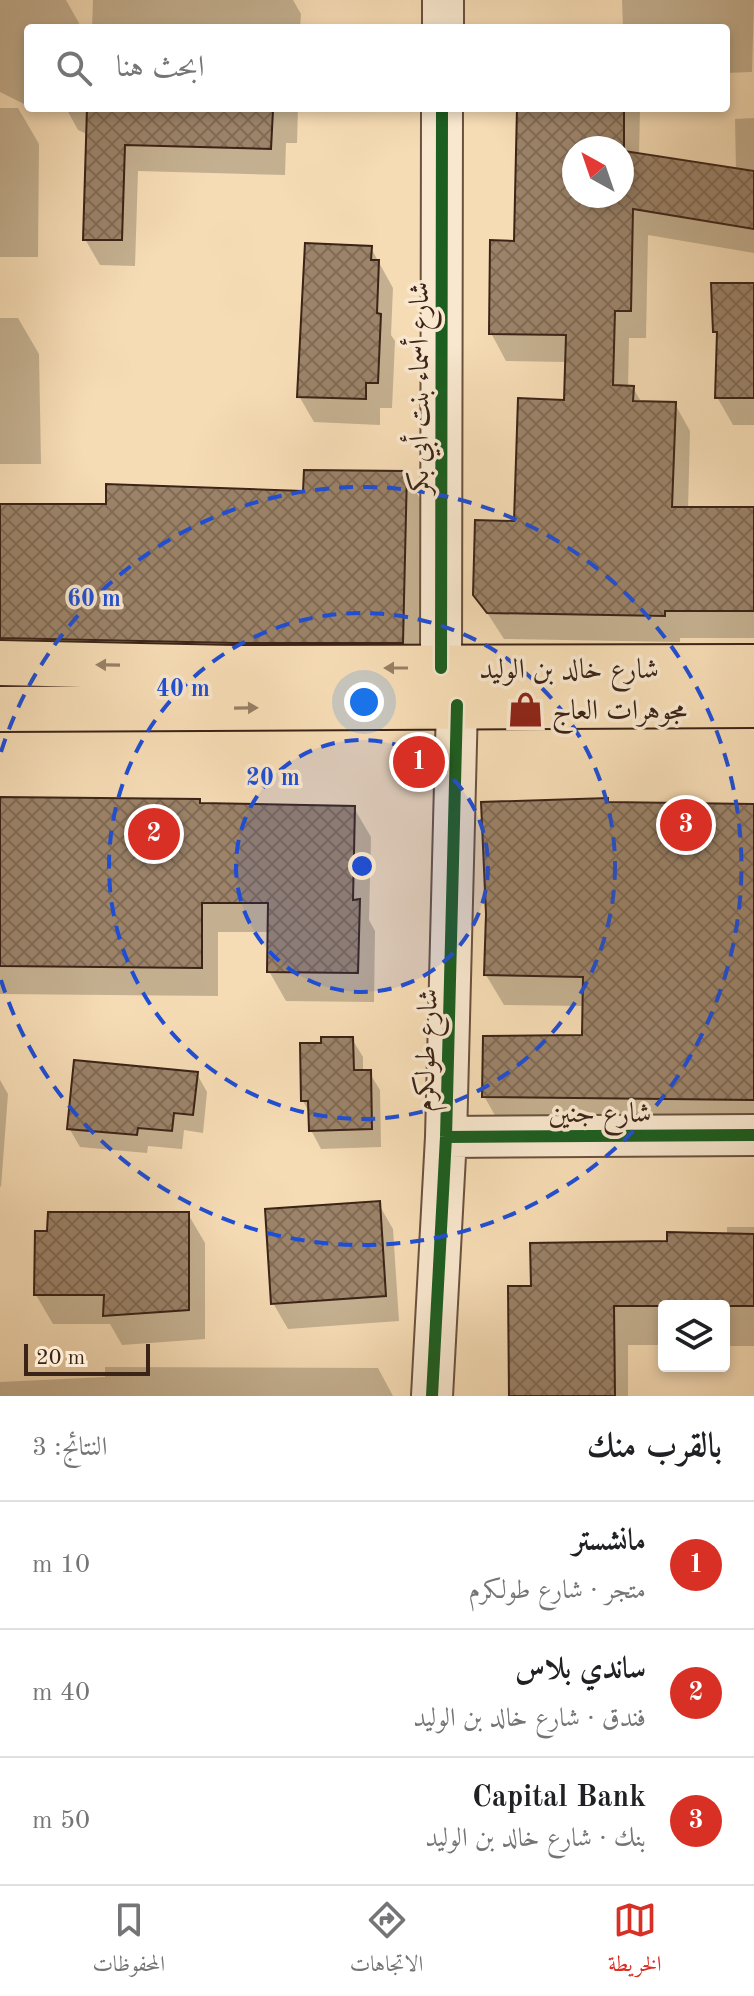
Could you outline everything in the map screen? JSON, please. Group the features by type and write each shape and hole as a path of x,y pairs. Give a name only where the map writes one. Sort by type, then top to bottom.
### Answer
{"main road":[{"name":"شارع خالد بن الوليد","path":"0,663 754,705"},
{"name":"شارع خالد بن الوليد","path":"0,709 449,687 754,667"}],"street":[{"path":"443,0 443,24"},
{"name":"شارع أسماء بنت أبي بكر","path":"442,112 449,687"},
{"name":"شارع طولكرم","path":"432,1396 446,1137 449,687"},
{"name":"شارع جنين","path":"446,1137 754,1135"}],"building":[{"path":"87,112 273,112 271,149 125,145 122,240 83,240"},
{"path":"517,112 624,112 624,136 562,136 562,208 634,208 634,153 754,171 754,229 633,209 631,311 615,311 613,385 634,386 633,401 676,402 672,507 754,507 754,611 665,611 665,616 487,613 473,595 475,520 514,521 518,398 564,400 566,335 489,334 490,240 514,241"},
{"path":"305,243 372,246 371,260 379,260 377,313 381,314 378,383 366,383 366,399 297,397"},
{"path":"711,283 754,283 754,398 715,398 717,332 713,332"},
{"path":"304,470 407,471 403,643 0,638 0,504 106,504 106,484 303,491"},
{"path":"0,797 200,799 200,803 355,806 353,900 360,899 358,973 267,972 268,903 202,903 202,968 0,966"},
{"path":"608,798 608,802 754,804 754,1100 482,1097 483,1036 582,1035 583,977 484,975 486,914 481,802"},
{"path":"321,1037 353,1037 354,1070 371,1070 372,1129 309,1131 308,1101 301,1101 300,1043 321,1043"},
{"path":"74,1060 198,1072 193,1115 174,1113 172,1131 138,1128 137,1135 67,1129"},
{"path":"380,1201 386,1296 271,1304 265,1209"},
{"path":"48,1212 189,1212 189,1310 103,1316 104,1295 34,1295 35,1231 47,1231"},
{"path":"667,1232 754,1234 754,1306 730,1306 730,1300 658,1300 658,1306 614,1306 615,1396 509,1396 508,1286 531,1286 530,1243 667,1241"}],"cycle path":[{"path":"441,668 442,112"},
{"path":"432,1396 446,1137 457,705"},
{"path":"446,1137 754,1135"}],"place":[{"name":"مجوهرات العاج","path":"526,709"},
{"name":"مانشستر","path":"419,762"},
{"name":"Capital Bank","path":"686,825"},
{"name":"ساندي بلاس","path":"154,834"}]}
